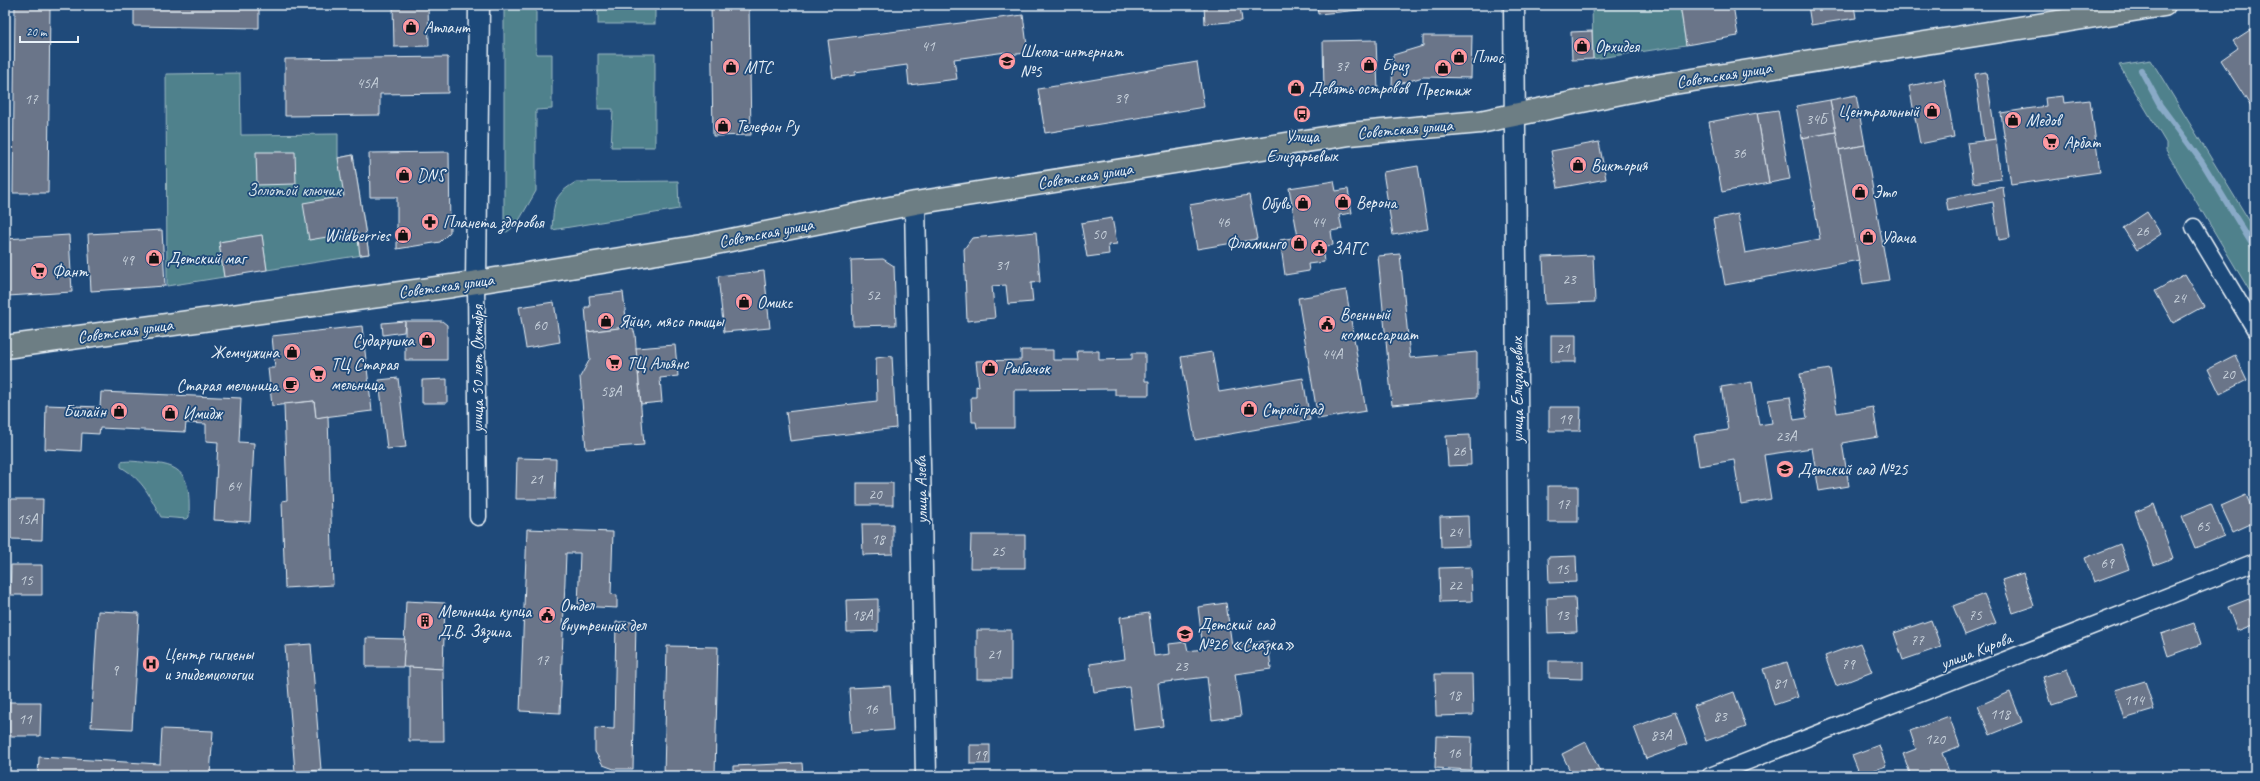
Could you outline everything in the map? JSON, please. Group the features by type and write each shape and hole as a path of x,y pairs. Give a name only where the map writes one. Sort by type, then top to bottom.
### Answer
{"main road":[{"name":"Советская улица","path":"5,347 476,282 701,246 915,203 1350,134 1480,122 1655,86 2164,5"}],"street":[{"name":"улица 50 лет Октября","path":"478,517 476,282 479,5"},
{"name":"улица Елизарьевых","path":"1514,5 1520,776"},
{"name":"улица Азева","path":"915,203 926,776"},
{"path":"2194,227 2255,329"},
{"name":"улица Кирова","path":"1710,776 2255,562"}],"green space":[{"path":"504,5 536,5 536,54 552,54 552,109 536,110 536,191 517,224 507,232 504,231"},
{"path":"598,5 655,5 655,24 598,24"},
{"path":"1592,5 1680,5 1686,45 1593,59"},
{"path":"598,54 655,54 655,147 611,147 613,109 598,109"},
{"path":"2151,60 2255,230 2255,300 2166,151 2166,143 2119,65"},
{"name":"Золотой ключик","path":"240,73 241,135 338,134 338,158 353,155 369,254 267,270 262,235 219,242 224,277 167,286 166,74"},
{"path":"678,181 679,209 552,230 554,207 558,196 576,182"},
{"path":"131,461 162,464 172,467 179,472 184,478 189,494 189,517 187,519 161,517 141,483 121,467 121,462"}],"building":[{"path":"15,5 50,5 48,193 13,193"},
{"path":"134,5 259,5 259,28 134,26"},
{"path":"393,5 428,5 429,46 394,47"},
{"path":"711,5 749,5 751,135 713,136"},
{"path":"1204,5 1240,5 1242,21 1205,24"},
{"path":"1317,5 1392,5 1392,7 1318,14"},
{"path":"1680,5 1733,5 1738,36 1686,45"},
{"path":"1808,5 1854,5 1856,18 1811,25"},
{"path":"1913,5 1938,5 1913,9"},
{"path":"1023,15 1028,53 1006,55 1006,52 954,59 957,79 909,85 907,65 855,72 855,75 833,78 828,40"},
{"path":"2250,30 2255,37 2255,113 2221,60 2238,48 2233,41"},
{"name":"Орхидея","path":"1592,31 1593,59 1572,60 1571,32"},
{"path":"1423,36 1472,36 1471,78 1423,77 1392,86 1393,55 1423,46"},
{"path":"1376,40 1378,91 1324,92 1323,41"},
{"path":"448,57 448,93 380,94 380,115 285,116 285,59"},
{"path":"1197,62 1204,107 1045,133 1038,89"},
{"path":"1986,72 1996,139 1984,141 1975,74"},
{"path":"1944,79 1954,137 1920,144 1909,86"},
{"path":"1856,95 1865,145 1839,150 1830,100"},
{"name":"Арбат","path":"2063,96 2064,103 2090,100 2100,172 2011,185 2001,113 2046,106 2045,98"},
{"path":"1830,100 1836,132 1802,138 1796,106"},
{"path":"1778,110 1790,179 1769,183 1757,113"},
{"path":"1757,113 1769,183 1722,192 1709,122"},
{"path":"1836,132 1859,260 1725,285 1713,219 1738,214 1745,253 1820,239 1802,138"},
{"path":"1996,139 2001,179 1973,183 1967,143"},
{"path":"1599,142 1606,179 1558,188 1551,151"},
{"path":"1865,145 1889,280 1863,284 1839,150"},
{"path":"256,152 295,152 296,184 257,185"},
{"path":"449,152 450,232 440,242 397,249 397,197 370,197 369,153"},
{"path":"353,155 369,254 360,255 357,232 309,240 303,203 344,196 338,158"},
{"path":"1418,166 1428,229 1393,235 1383,172"},
{"path":"1334,181 1336,191 1348,189 1352,213 1339,215 1342,229 1331,231 1333,245 1322,247 1324,262 1308,264 1309,271 1285,275 1280,240 1298,237 1289,188"},
{"path":"2003,187 2010,238 1999,240 1993,202 1948,211 1946,198"},
{"path":"1249,195 1257,239 1197,249 1189,205"},
{"path":"2147,212 2161,234 2137,250 2123,228"},
{"path":"1112,218 1117,244 1108,245 1109,254 1087,257 1081,223"},
{"path":"162,230 165,286 91,291 88,234"},
{"path":"1036,232 1040,282 1031,283 1033,302 1008,304 1006,285 992,286 995,318 967,321 964,249 972,238"},
{"name":"Фант","path":"69,235 72,292 8,296 5,239"},
{"path":"262,235 267,270 224,277 219,242"},
{"path":"1400,254 1410,358 1477,352 1477,397 1392,405 1378,256"},
{"path":"1593,255 1595,302 1545,304 1543,257"},
{"path":"883,259 894,266 896,325 853,326 851,260"},
{"path":"764,271 770,328 724,332 718,276"},
{"path":"2185,274 2204,306 2173,323 2155,291"},
{"path":"1346,290 1366,411 1318,419 1298,298"},
{"path":"623,292 627,327 587,332 585,307 590,307 589,296"},
{"path":"554,302 560,342 526,348 519,307"},
{"path":"405,321 442,321 447,325 447,360 405,360"},
{"path":"405,321 404,332 383,335 382,323"},
{"path":"362,326 372,411 316,418 314,401 272,406 268,368 275,368 272,336"},
{"path":"627,327 633,329 635,334 644,445 586,449 580,377 590,359 587,332"},
{"path":"1551,335 1576,335 1576,362 1551,362"},
{"path":"675,345 678,376 660,378 662,402 641,404 636,348"},
{"path":"1021,350 1053,350 1053,360 1078,360 1077,351 1099,351 1099,360 1132,359 1132,353 1145,353 1145,381 1149,381 1149,395 1115,395 1115,389 1014,390 1014,428 977,428 976,422 972,422 971,397 976,397 976,386 979,387 976,361 1021,360"},
{"path":"1212,352 1219,392 1303,378 1310,420 1195,440 1181,357"},
{"path":"2235,355 2247,380 2220,394 2208,369"},
{"path":"892,356 896,428 790,441 786,412 877,401 876,358"},
{"path":"1830,369 1837,413 1873,407 1878,437 1842,443 1849,486 1819,491 1812,448 1764,455 1771,499 1741,504 1734,460 1699,466 1694,435 1728,430 1721,387 1752,382 1759,425 1772,423 1768,400 1790,397 1794,420 1807,418 1800,374"},
{"path":"398,378 406,447 387,449 379,380"},
{"path":"447,379 447,403 422,403 422,380"},
{"path":"101,392 241,398 239,442 254,443 250,522 214,520 218,442 206,441 206,424 186,423 185,432 100,428 99,434 82,433 81,451 45,449 46,405 100,407"},
{"path":"314,401 316,418 328,416 333,585 285,588 282,501 287,500 284,404"},
{"path":"1549,407 1581,407 1580,431 1549,431"},
{"path":"1470,435 1471,465 1448,466 1446,436"},
{"path":"517,458 556,459 555,499 516,499"},
{"path":"857,483 893,483 893,505 857,505"},
{"path":"1548,486 1578,486 1578,522 1548,522"},
{"path":"2246,495 2255,515 2255,522 2233,532 2221,506"},
{"path":"11,499 43,499 42,540 11,539"},
{"path":"2154,504 2173,558 2154,565 2135,512"},
{"path":"2211,504 2224,536 2195,548 2182,516"},
{"path":"1468,516 1469,546 1441,547 1440,517"},
{"path":"862,524 893,524 893,554 863,555"},
{"path":"527,529 613,532 611,594 617,595 617,608 578,606 580,553 566,553 560,713 520,711"},
{"path":"971,535 1025,535 1025,568 970,568"},
{"path":"2120,544 2129,569 2094,582 2085,558"},
{"path":"1576,556 1577,582 1549,583 1548,557"},
{"path":"11,565 42,565 42,595 10,595"},
{"path":"1471,567 1472,601 1440,602 1439,568"},
{"path":"2023,573 2034,606 2013,613 2002,580"},
{"path":"1984,594 1996,623 1965,635 1953,606"},
{"path":"1575,597 1577,632 1548,633 1547,598"},
{"path":"878,599 878,631 847,632 846,600"},
{"path":"2249,599 2255,615 2255,624 2237,631 2228,607"},
{"name":"Мельница купца Д.В. Зязина","path":"406,601 445,603 443,669 403,667"},
{"path":"1226,603 1232,646 1268,641 1271,669 1235,674 1241,716 1212,720 1207,677 1158,683 1163,726 1134,730 1129,687 1094,692 1090,664 1125,659 1120,617 1149,613 1154,656 1170,654 1169,644 1186,642 1188,651 1203,649 1198,607"},
{"path":"98,611 139,613 132,729 91,727"},
{"path":"1931,620 1941,647 1903,660 1894,633"},
{"path":"616,622 636,622 633,769 614,769 603,765 595,752 595,728 614,729"},
{"path":"2194,623 2201,644 2168,656 2161,634"},
{"path":"977,630 1011,630 1011,679 977,679"},
{"path":"366,638 405,639 403,667 366,667"},
{"path":"1860,643 1872,672 1836,686 1825,656"},
{"path":"311,644 321,770 295,772 285,646"},
{"path":"667,646 718,647 715,776 664,776"},
{"path":"1549,661 1583,661 1583,679 1549,678"},
{"path":"1787,662 1798,697 1774,705 1763,669"},
{"path":"409,667 443,669 444,741 409,741"},
{"path":"2067,669 2077,697 2052,705 2043,677"},
{"path":"1435,674 1472,674 1473,715 1436,716"},
{"path":"2145,681 2154,710 2124,719 2115,690"},
{"path":"890,686 893,730 852,733 849,688"},
{"path":"1734,692 1746,727 1706,741 1694,706"},
{"path":"2010,692 2022,722 1990,735 1978,706"},
{"path":"9,702 41,702 40,736 9,736"},
{"path":"1675,712 1687,744 1646,759 1634,727"},
{"path":"1949,716 1960,746 1942,753 1950,774 1911,776 1903,754 1916,749 1910,731"},
{"path":"162,729 213,731 210,776 38,776 39,757 160,764"},
{"path":"1436,736 1472,737 1471,770 1435,768"},
{"path":"1586,742 1602,776 1569,776 1572,775 1562,754"},
{"path":"970,745 990,745 990,764 970,764"},
{"path":"1879,745 1886,766 1860,775 1852,755"},
{"path":"802,763 803,776 733,776 733,766"},
{"path":"1817,771 1819,776 1802,776"}],"waterway":[{"path":"2141,70 2160,105 2202,162 2255,249"}],"place":[{"name":"Атлант","path":"411,27"},
{"name":"Орхидея","path":"1582,46"},
{"name":"Плюс","path":"1459,57"},
{"name":"Школа-интернат №5","path":"1007,61"},
{"name":"Бриз","path":"1369,65"},
{"name":"МТС","path":"731,67"},
{"name":"Престиж","path":"1443,68"},
{"name":"Девять островов","path":"1296,88"},
{"name":"Центральный","path":"1932,111"},
{"name":"Улица Елизарьевых","path":"1302,114"},
{"name":"Медов","path":"2013,120"},
{"name":"Телефон Ру","path":"723,126"},
{"name":"Арбат","path":"2051,142"},
{"name":"Виктория","path":"1578,165"},
{"name":"DNS","path":"404,175"},
{"name":"Это","path":"1860,192"},
{"name":"Верона","path":"1343,202"},
{"name":"Обувь","path":"1303,203"},
{"name":"Планета здоровья","path":"430,222"},
{"name":"Wildberries","path":"403,235"},
{"name":"Удача","path":"1868,237"},
{"name":"Фламинго","path":"1299,243"},
{"name":"ЗАГС","path":"1319,248"},
{"name":"Детский маг","path":"154,258"},
{"name":"Фант","path":"39,271"},
{"name":"Омикс","path":"744,302"},
{"name":"Яйцо, мясо птицы","path":"606,321"},
{"name":"Военный комиссариат","path":"1327,324"},
{"name":"Сударушка","path":"427,340"},
{"name":"Жемчужина","path":"292,352"},
{"name":"ТЦ Альянс","path":"614,363"},
{"name":"Рыбачок","path":"990,368"},
{"name":"ТЦ Старая мельница","path":"318,374"},
{"name":"Старая мельница","path":"291,385"},
{"name":"Стройград","path":"1249,409"},
{"name":"Билайн","path":"119,411"},
{"name":"Имидж","path":"170,413"},
{"name":"Детский сад №25","path":"1785,469"},
{"name":"Отдел внутренних дел","path":"547,615"},
{"name":"Мельница купца Д.В. Зязина","path":"425,621"},
{"name":"Детский сад №26 «Сказка»","path":"1185,634"},
{"name":"Центр гигиены и эпидемиологии","path":"151,664"}]}
